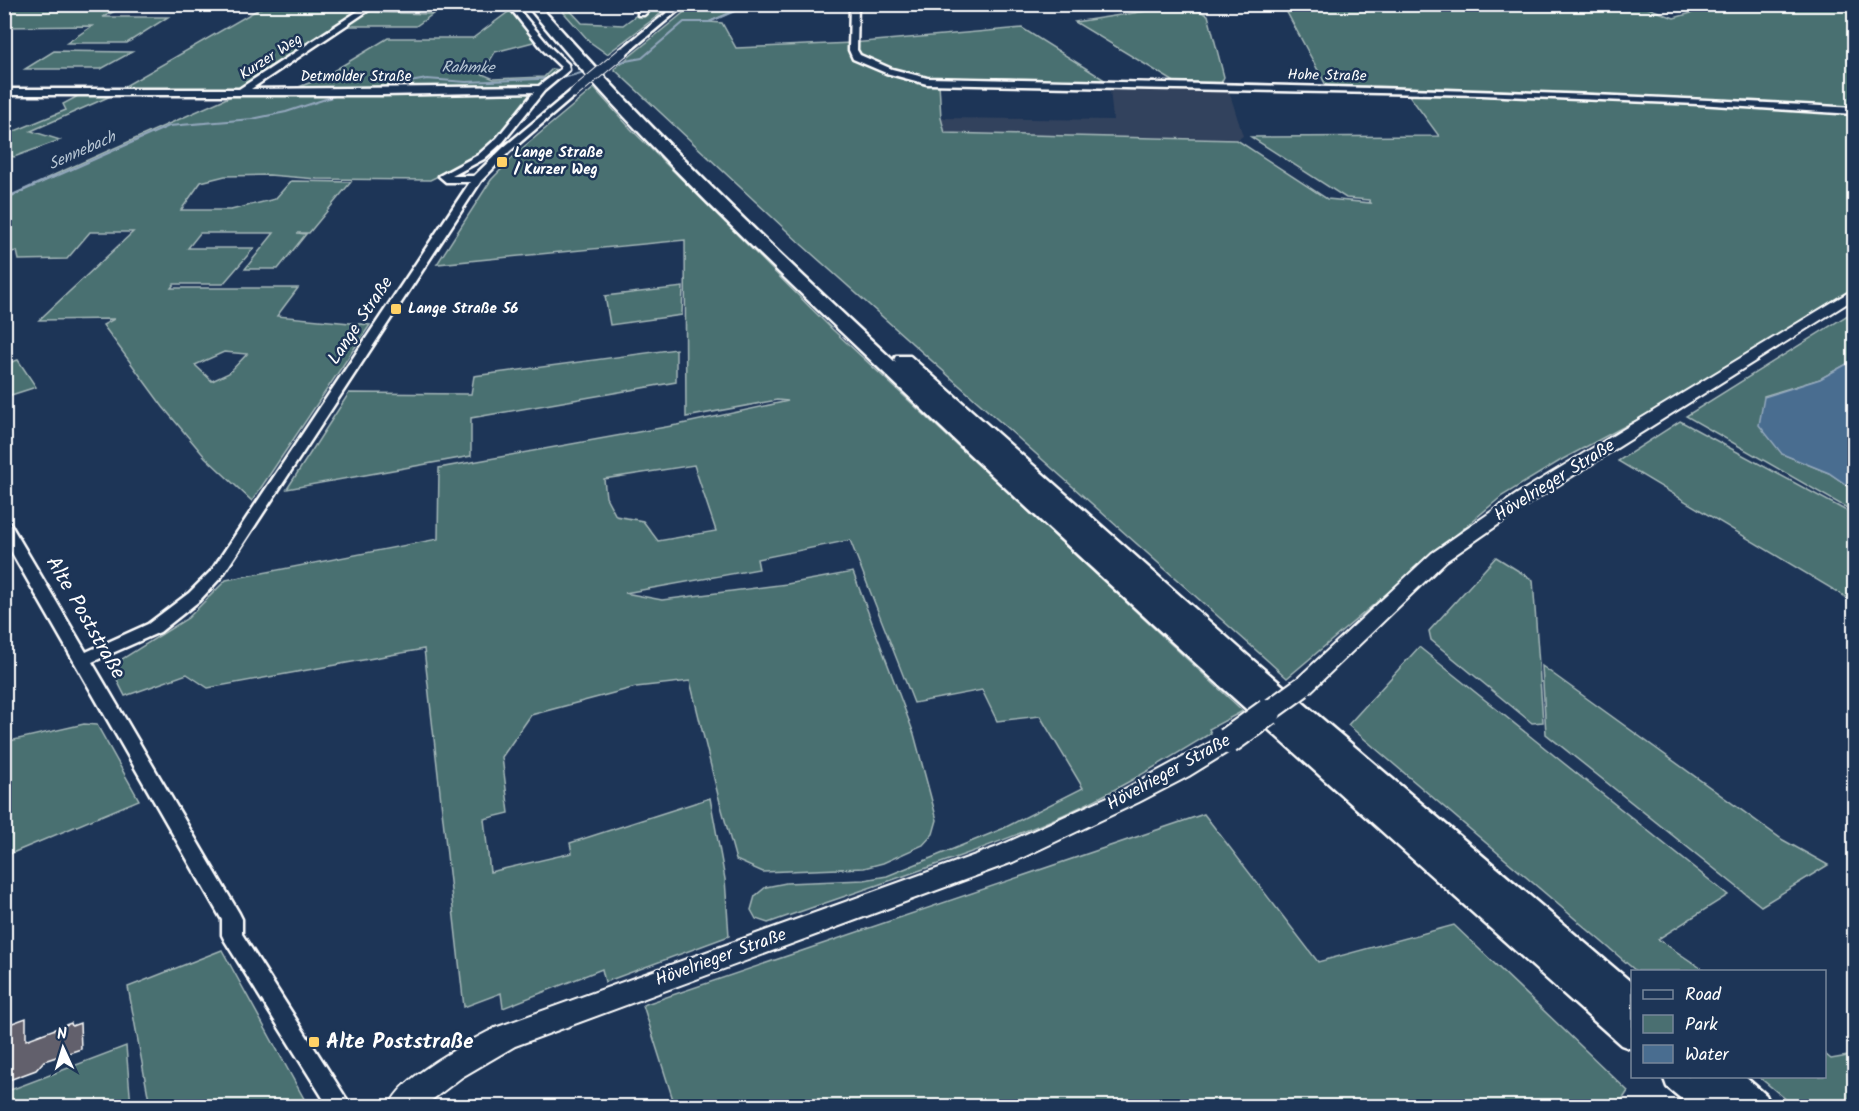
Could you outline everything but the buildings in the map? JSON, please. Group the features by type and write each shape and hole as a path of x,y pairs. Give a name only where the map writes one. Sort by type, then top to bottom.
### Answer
{"highway":[{"path":"531,4 770,235 956,409 1238,661 1631,1001"},
{"path":"544,4 642,127 954,429 1223,674 1631,1034"},
{"path":"1680,1078 1714,1107"},
{"path":"1720,1078 1754,1107"}],"main road":[{"name":"Hövelrieger Straße","path":"404,1107 432,1080 453,1065 505,1037 1004,855 1181,770 1228,741 1302,687 1439,557 1458,543 1524,498 1854,293"}],"street":[{"name":"Kurzer Weg","path":"241,92 375,4"},
{"path":"477,179 446,179 444,177 481,157 500,140 541,89 565,70 565,66 547,49 510,4"},
{"path":"641,13 653,4"},
{"name":"Lange Straße","path":"81,660 154,628 194,597 217,573 477,179 507,149 682,4"},
{"name":"Hohe Straße","path":"854,4 853,50 856,57 889,71 927,81 1482,92 1687,100 1854,111"},
{"name":"Detmolder Straße","path":"4,92 383,92 541,89"},
{"name":"Alte Poststraße","path":"4,525 232,919 232,935 340,1107"}],"shaded area":[{"path":"1115,87 1229,91 1243,136 1237,140 945,133 941,118 1113,120 1110,89"}],"green space":[{"path":"1638,4 1674,18 1715,5 1854,5 1854,288 1659,408 1563,459 1502,496 1287,678 802,245 614,69 693,5 748,5 709,22 722,23 736,48 852,43 1022,28 1111,84 939,83 941,118 945,133 1237,140 1327,199 1371,203 1369,200 1346,198 1251,137 1439,136 1406,91 1328,89 1283,5"},
{"path":"4,5 127,5 103,17 168,17 127,43 67,43 92,26 5,27"},
{"path":"266,5 372,5 239,90 118,90"},
{"path":"557,5 565,5 582,23 623,25 638,14 643,14 657,5 672,5 607,54 590,42"},
{"path":"1186,5 1208,15 1224,77 1219,87 1181,86 1075,22"},
{"path":"511,10 537,41 495,52 482,74 494,79 544,77 552,69 561,70 534,94 482,155 430,180 317,179 269,175 225,176 201,182 181,210 231,210 275,199 291,181 351,182 309,233 297,233 306,234 278,269 245,269 274,233 200,233 188,248 254,248 223,284 174,284 171,288 298,288 277,316 370,325 252,501 205,457 163,407 103,325 114,319 39,320 133,232 90,232 67,259 19,260 17,251 5,253 4,199 238,93 293,89 320,79 388,38 473,38","holes":["224,352 247,354 229,373 212,381 195,365"]},
{"path":"366,12 433,14 416,26 345,26"},
{"path":"54,51 132,52 101,69 25,69"},
{"path":"594,88 631,129 832,329 1243,711 1209,729 1211,733 1139,776 1063,815 954,858 768,923 756,919 751,910 755,896 766,887 786,883 864,880 887,876 1002,829 1083,788 1040,716 997,721 982,690 914,703 850,540 757,559 759,569 625,593 662,600 787,584 853,572 914,734 937,820 933,834 923,845 883,863 864,868 763,872 736,860 690,681 636,687 531,715 502,757 509,813 484,819 490,872 572,853 570,843 710,798 725,879 729,936 605,982 602,969 503,1008 501,993 464,1007 424,649 208,688 187,674 125,696 118,682 116,668 122,659 188,618 226,580 438,539 439,468 677,425 788,401 777,400 686,417 685,240 437,264 491,180 520,150","holes":["694,465 716,531 658,541 643,521 616,516 606,497 604,479"]},
{"path":"80,95 113,95 31,131 60,140 14,157 5,154 5,135 66,110 63,104"},
{"path":"683,287 682,315 610,325 605,296"},
{"path":"1854,311 1854,360 1820,379 1764,396 1782,454 1829,473 1854,490 1854,512 1686,416"},
{"path":"676,349 676,382 471,418 471,456 287,489 349,393 471,394 474,376"},
{"path":"18,360 36,387 5,397 5,364"},
{"path":"1680,421 1854,515 1854,602 1618,461"},
{"path":"1496,557 1533,580 1543,722 1532,723 1431,640 1429,631"},
{"path":"1419,647 1728,895 1658,939 1704,970 1635,970 1348,725"},
{"path":"1542,666 1783,840 1828,865 1761,906 1546,734"},
{"path":"84,724 97,725 139,800 5,856 5,742"},
{"path":"1204,814 1318,962 1454,925 1628,1091 1618,1106 675,1106 643,1005"},
{"path":"222,950 308,1106 150,1106 128,987"},
{"path":"126,1046 131,1106 5,1106 5,1092"},
{"path":"1826,1055 1831,1059 1854,1055 1854,1106 1794,1106 1760,1078 1826,1078"}],"water":[{"path":"1854,360 1854,490 1829,473 1782,454 1759,425 1764,397 1820,379"}],"waterway":[{"name":"Rahmke","path":"615,63 642,58 684,22 709,22 751,4"},
{"name":"Rahmke","path":"375,88 427,79 466,82 563,78 588,71"},
{"name":"Rahmke","path":"52,178 169,126 252,119 286,112 341,94"},
{"name":"Sennebach","path":"4,199 55,176"}],"place":[{"name":"Lange Straße / Kurzer Weg","path":"502,162"},
{"name":"Lange Straße 56","path":"396,309"},
{"name":"Alte Poststraße","path":"314,1042"}]}
